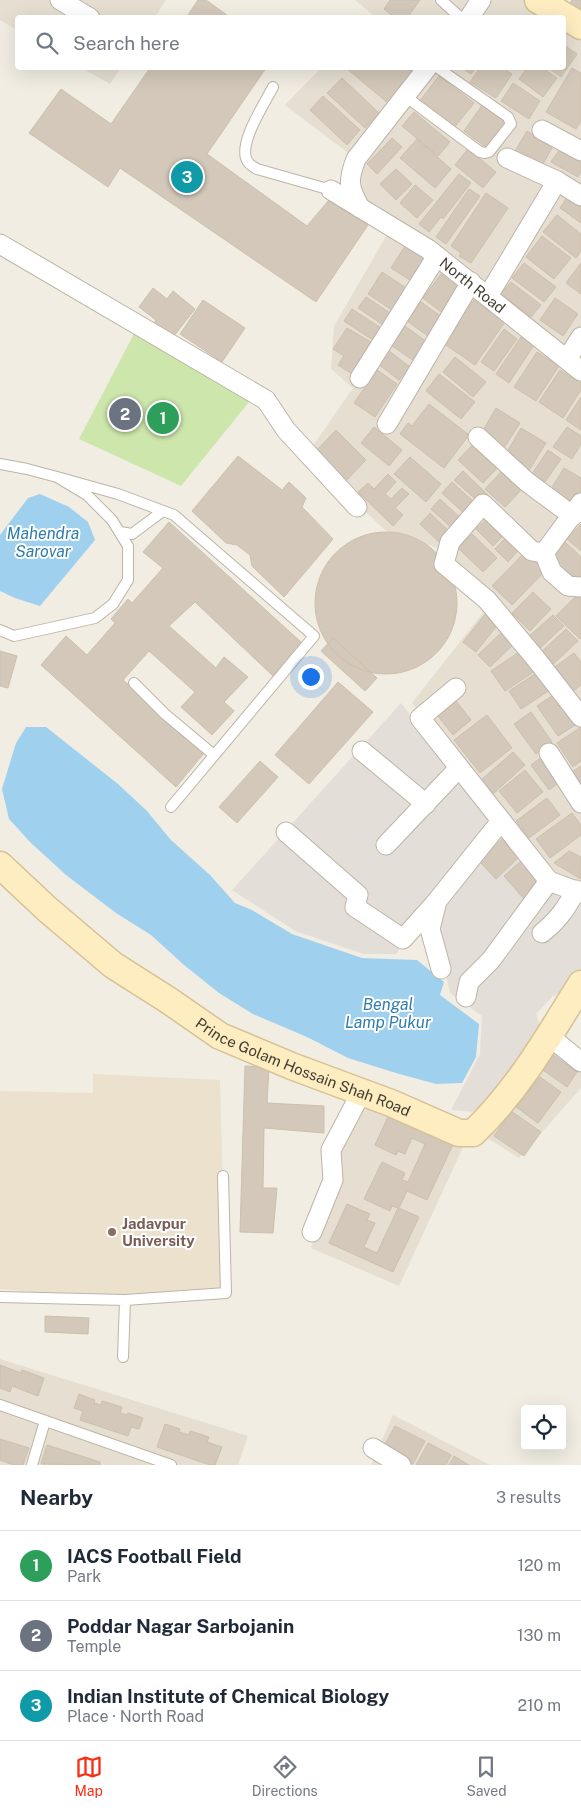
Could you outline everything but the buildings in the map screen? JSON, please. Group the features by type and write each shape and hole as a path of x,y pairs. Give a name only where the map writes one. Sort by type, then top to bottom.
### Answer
{"street":[{"path":"60,0 85,15"},
{"path":"471,15 481,0"},
{"path":"538,0 563,15"},
{"path":"566,17 581,26"},
{"path":"360,208 350,189 350,174 356,159 425,70"},
{"path":"542,130 581,151"},
{"path":"507,158 557,181 581,196"},
{"path":"488,296 557,181"},
{"name":"North Road","path":"331,190 437,256 574,365"},
{"path":"0,244 266,400 286,430 357,507"},
{"path":"360,378 437,256"},
{"path":"387,424 471,282"},
{"path":"574,365 581,337"},
{"path":"478,437 527,482 577,510 544,553"},
{"path":"544,553 532,551 483,504 450,542 444,564 486,600 536,659 581,717"},
{"path":"544,553 552,572 568,586 581,586"},
{"path":"456,688 420,718 549,881 578,892 555,922 542,933"},
{"path":"362,751 426,804"},
{"path":"549,752 581,803"},
{"path":"386,845 459,768"},
{"path":"286,832 358,895 356,907 402,939 437,901 501,821"},
{"name":"Prince Golam Hossain Shah Road","path":"0,865 113,966 168,1000 220,1036 391,1103 459,1132 473,1133 486,1121 524,1074 581,984"},
{"path":"466,997 469,982 491,960 549,881"},
{"path":"437,901 430,929 441,969"},
{"path":"549,1036 581,1062"},
{"path":"312,1232 333,1180 331,1150 361,1092"},
{"path":"373,1448 401,1465"}],"lane":[{"path":"441,0 458,15"},
{"path":"404,96 480,152 489,152 511,124 511,120 441,70"},
{"path":"272,87 245,141 244,152 247,162 257,169 331,190"},
{"path":"0,464 27,469 118,494 174,515 314,636 171,807"},
{"path":"0,630 14,636 95,618 113,604 128,580 128,546 112,520 87,495 57,477"},
{"path":"120,532 132,534 163,511"},
{"path":"134,682 166,714 214,755"},
{"path":"0,1296 125,1300 226,1293 223,1176"},
{"path":"123,1357 125,1300"},
{"path":"0,1405 171,1465"},
{"path":"32,1465 45,1421"}],"shaded area":[{"path":"0,0 166,0 156,15 15,15 15,29 0,20"},
{"path":"355,0 538,0 558,15 371,15"},
{"path":"566,22 581,33 581,368 363,205 360,162 285,105 319,70 566,70"},
{"path":"86,70 120,70 110,84"},
{"path":"388,233 424,254 581,373 581,497 543,549 486,499 441,549 386,531 306,456 353,388 331,369 334,326"},
{"path":"487,513 546,558 577,527 581,520 581,889 551,876 412,703 492,601 450,566 455,545"},
{"path":"401,703 494,823 431,901 396,954 364,954 295,931 232,890"},
{"path":"502,828 581,898 581,973 570,988 552,997 536,1014 542,1031 488,1113 451,1110 480,1054 482,1016 450,993 435,926 440,903"},
{"path":"550,1041 581,1073 581,1088 519,1158 481,1134"},
{"name":"Jadavpur University","path":"93,1074 220,1080 226,1293 118,1300 0,1289 0,1091 93,1093"},
{"path":"367,1088 470,1132 399,1286 311,1248 337,1184 334,1154"},
{"path":"0,1359 248,1436 238,1465 0,1465"},
{"path":"393,1415 490,1465 371,1465"}],"green space":[{"path":"137,328 253,397 181,486 79,439"}],"water":[{"name":"Mahendra Sarovar","path":"40,494 69,507 88,522 95,540 40,606 0,591 0,535 28,498"},
{"name":"Bengal Lamp Pukur","path":"26,727 46,727 118,784 147,811 171,840 210,875 235,903 252,910 292,934 362,958 417,960 444,982 440,995 479,1024 476,1057 462,1083 436,1084 348,1058 307,1037 253,1014 219,993 151,935 116,913 66,875 31,843 9,819 2,789 16,743"}],"place":[{"name":"Indian Institute of Chemical Biology","path":"187,177"},
{"name":"Poddar Nagar Sarbojanin","path":"125,414"},
{"name":"IACS Football Field","path":"163,418"},
{"name":"Jadavpur University","path":"112,1232"}]}
